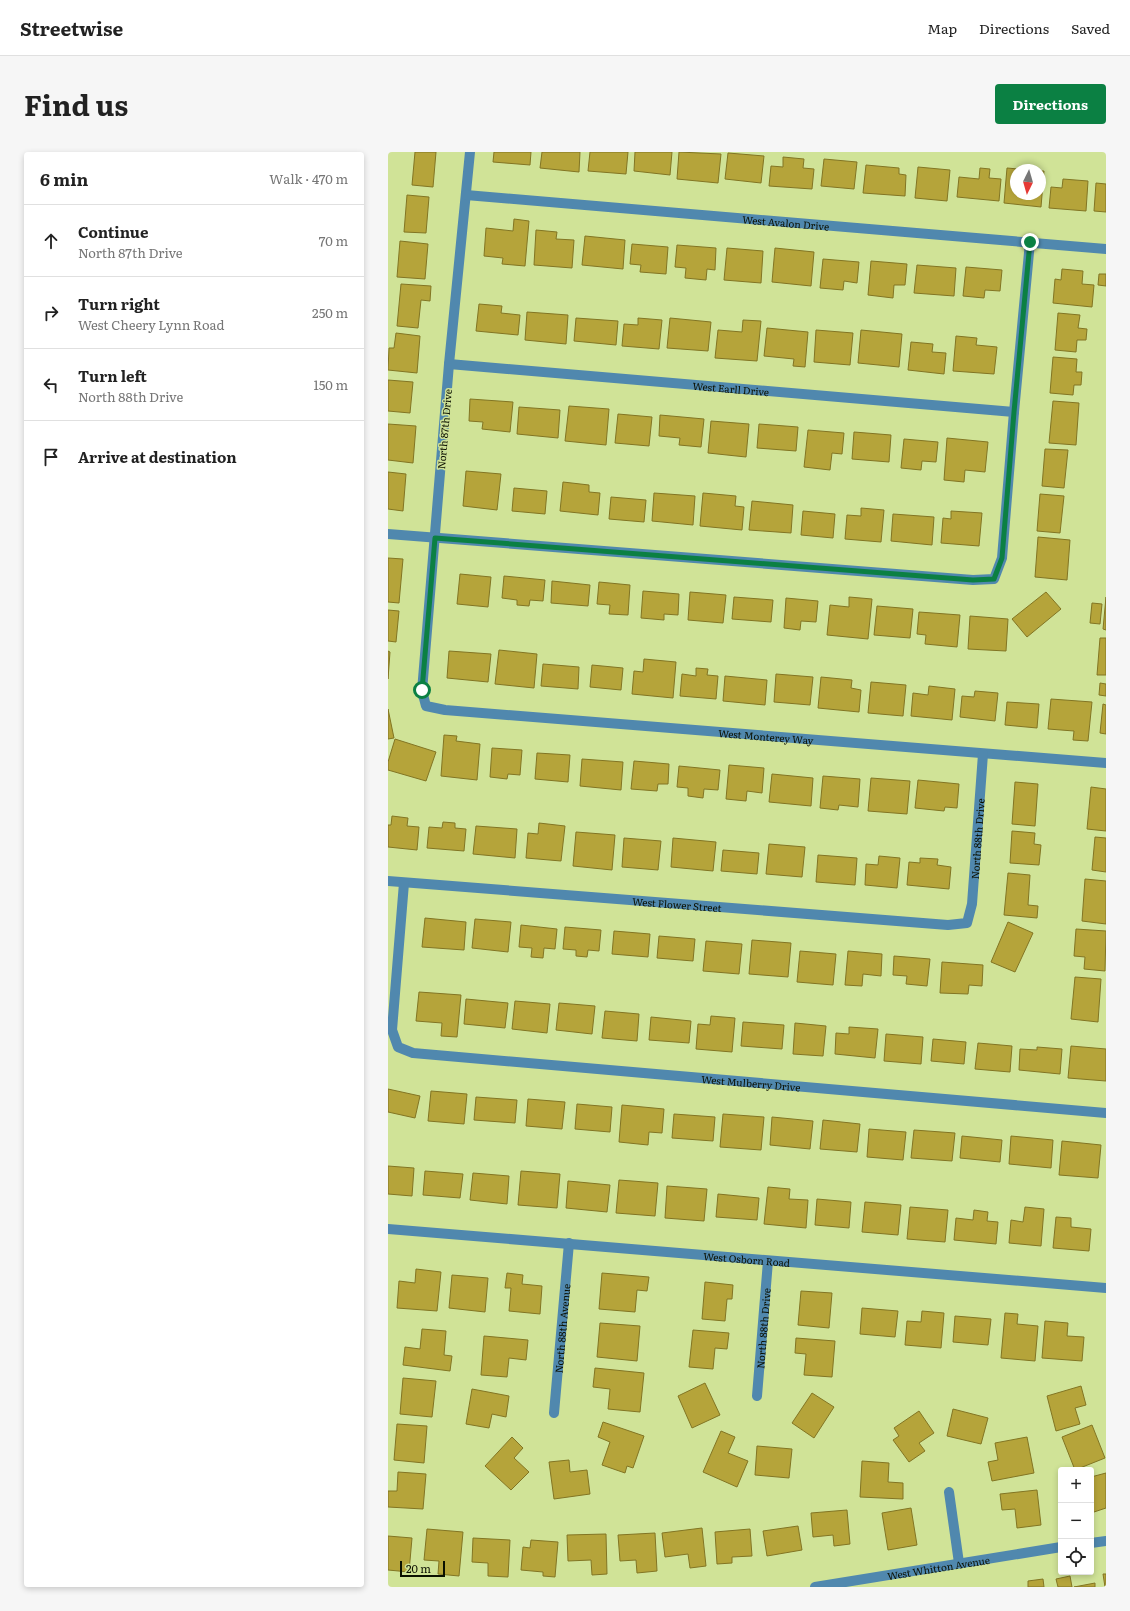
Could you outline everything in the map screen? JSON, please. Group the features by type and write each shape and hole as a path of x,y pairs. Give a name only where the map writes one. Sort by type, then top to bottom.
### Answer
{"street":[{"name":"North 87th Drive","path":"426,706 422,690 449,364 470,152"},
{"name":"West Avalon Drive","path":"466,195 1106,249"},
{"path":"388,534 973,580 994,579 1002,558 1030,242"},
{"name":"West Earll Drive","path":"449,364 1014,412"},
{"name":"West Monterey Way","path":"426,706 445,710 1106,763"},
{"name":"North 88th Drive","path":"967,923 972,904 983,754"},
{"name":"West Flower Street","path":"388,882 948,925 967,923"},
{"name":"West Mulberry Drive","path":"404,883 392,1030 398,1047 413,1053 1106,1114"},
{"name":"West Osborn Road","path":"388,1229 1106,1288"},
{"name":"North 88th Avenue","path":"554,1414 568,1244"},
{"name":"North 88th Drive","path":"757,1396 768,1261"},
{"path":"949,1492 959,1563"},
{"path":"1094,1542 1106,1540"},
{"name":"West Whitton Avenue","path":"815,1587 1058,1547"}],"building":[{"path":"415,152 436,152 433,187 412,185"},
{"path":"494,152 531,152 530,165 493,162"},
{"path":"542,152 580,152 579,172 540,168"},
{"path":"590,152 628,152 626,174 588,171"},
{"path":"635,152 672,152 670,175 634,171"},
{"path":"679,152 721,154 718,183 677,179"},
{"path":"728,153 764,156 761,183 725,179"},
{"path":"783,157 804,159 803,168 814,169 812,189 769,186 771,166 783,167"},
{"path":"824,159 857,162 854,189 821,186"},
{"path":"866,165 899,168 899,174 906,175 905,196 863,193"},
{"path":"918,167 950,170 947,201 915,198"},
{"path":"980,168 990,169 989,178 1001,179 999,201 957,197 959,177 979,179"},
{"path":"1007,168 1010,168 1010,200 1042,200 1041,207 1004,203"},
{"path":"1063,179 1088,181 1086,211 1049,208 1051,187 1062,188"},
{"path":"1096,183 1106,184 1106,212 1094,211"},
{"path":"407,195 429,197 426,233 404,232"},
{"path":"514,219 529,221 525,266 502,264 503,258 484,256 486,228 513,231"},
{"path":"536,230 557,232 556,239 574,240 572,268 534,265"},
{"path":"585,236 625,240 623,269 582,265"},
{"path":"400,241 428,244 425,279 397,277"},
{"path":"632,244 668,247 666,274 640,272 641,265 630,264"},
{"path":"677,245 716,248 715,270 707,269 706,280 685,278 686,268 675,267"},
{"path":"727,248 763,251 761,283 724,280"},
{"path":"775,248 814,252 811,286 772,282"},
{"path":"823,259 859,262 857,283 844,281 843,290 820,288"},
{"path":"871,261 907,264 905,285 894,285 893,298 868,295"},
{"path":"917,265 956,268 954,296 914,293"},
{"path":"966,267 1002,270 1000,291 985,290 984,298 963,296"},
{"path":"1062,269 1083,271 1082,284 1094,285 1092,307 1053,303 1055,279 1061,280"},
{"path":"1099,274 1106,274 1106,286 1098,285"},
{"path":"401,284 431,286 430,301 421,300 418,328 397,326"},
{"path":"479,304 502,306 501,313 520,315 518,335 476,331"},
{"path":"527,312 568,315 566,344 525,340"},
{"path":"1058,313 1080,315 1078,328 1087,329 1086,340 1077,340 1076,352 1055,350"},
{"path":"576,318 618,321 616,345 574,341"},
{"path":"638,318 662,320 659,349 622,346 624,324 638,325"},
{"path":"670,318 711,322 708,351 667,348"},
{"path":"743,320 761,321 757,361 715,358 718,330 742,332"},
{"path":"767,328 808,332 805,367 793,366 794,359 764,356"},
{"path":"816,330 853,333 850,365 814,362"},
{"path":"861,330 902,334 899,367 858,363"},
{"path":"396,333 420,336 417,373 388,370 389,348 394,348"},
{"path":"956,336 977,338 976,345 997,347 994,374 953,371"},
{"path":"911,342 933,344 932,352 946,353 944,374 908,370"},
{"path":"1053,357 1077,359 1076,372 1082,372 1081,385 1074,385 1073,395 1050,393"},
{"path":"388,380 413,382 410,413 388,411"},
{"path":"470,399 513,402 510,432 482,429 483,422 469,421"},
{"path":"1053,401 1079,403 1076,445 1049,443"},
{"path":"569,406 609,409 606,445 565,441"},
{"path":"519,407 560,410 558,438 517,434"},
{"path":"618,414 652,417 649,446 615,443"},
{"path":"660,415 704,419 701,447 679,445 680,438 659,436"},
{"path":"711,421 749,424 746,457 708,453"},
{"path":"388,424 416,426 413,463 388,460"},
{"path":"759,424 798,427 796,451 757,448"},
{"path":"808,430 844,433 842,454 832,453 830,470 804,467"},
{"path":"854,432 891,435 889,462 852,459"},
{"path":"947,438 988,442 985,472 965,470 964,482 944,480"},
{"path":"904,439 938,442 936,462 922,461 921,470 901,468"},
{"path":"1045,449 1068,450 1064,488 1042,486"},
{"path":"466,471 501,474 497,510 463,506"},
{"path":"388,472 406,474 403,511 388,509"},
{"path":"563,482 589,485 589,492 600,493 598,515 560,511"},
{"path":"514,488 547,491 545,514 512,511"},
{"path":"654,493 695,496 693,525 652,521"},
{"path":"703,493 736,496 735,506 744,507 742,530 700,526"},
{"path":"1040,494 1064,496 1060,533 1037,531"},
{"path":"611,497 646,500 644,522 609,519"},
{"path":"752,501 793,505 791,533 749,530"},
{"path":"861,508 884,510 881,542 845,539 847,515 861,516"},
{"path":"803,511 835,514 833,538 801,535"},
{"path":"951,511 982,513 979,546 941,543 943,518 951,519"},
{"path":"893,514 934,517 932,545 891,541"},
{"path":"1038,537 1070,540 1067,580 1035,577"},
{"path":"388,558 403,559 399,603 388,602"},
{"path":"460,574 491,577 488,607 457,604"},
{"path":"504,576 545,580 543,601 530,600 529,606 517,605 517,600 502,598"},
{"path":"552,581 590,585 588,606 551,603"},
{"path":"599,582 630,585 628,615 609,614 610,605 597,604"},
{"path":"643,591 679,594 678,615 664,614 664,620 641,618"},
{"path":"690,592 726,595 723,623 688,620"},
{"path":"1046,592 1061,609 1027,637 1012,619"},
{"path":"734,597 773,600 771,622 732,619"},
{"path":"849,597 872,599 868,639 827,635 830,605 849,607"},
{"path":"1106,597 1106,630 1103,629"},
{"path":"786,598 818,601 816,622 801,621 800,630 784,628"},
{"path":"1092,603 1102,604 1100,624 1090,623"},
{"path":"877,606 913,609 910,638 874,635"},
{"path":"388,610 399,611 396,642 388,641"},
{"path":"919,612 960,615 957,647 925,644 926,635 917,634"},
{"path":"970,616 1008,619 1006,651 968,649"},
{"path":"1100,638 1106,638 1106,675 1097,675"},
{"path":"499,650 537,654 534,688 495,684"},
{"path":"388,651 390,652 388,679"},
{"path":"449,651 491,654 488,682 447,678"},
{"path":"644,659 676,662 673,698 632,694 634,671 643,672"},
{"path":"543,664 579,667 578,689 541,686"},
{"path":"592,665 623,668 621,690 590,687"},
{"path":"696,668 708,669 707,675 718,676 716,699 680,696 682,674 696,676"},
{"path":"776,674 813,677 810,705 774,702"},
{"path":"725,676 767,680 765,705 723,701"},
{"path":"821,677 852,680 851,688 861,690 859,712 818,708"},
{"path":"871,682 906,685 903,716 868,713"},
{"path":"1100,683 1106,684 1106,696 1099,695"},
{"path":"929,686 955,689 952,720 911,716 913,693 928,695"},
{"path":"975,691 998,693 995,721 960,717 962,696 974,697"},
{"path":"1051,699 1092,702 1088,741 1073,740 1074,731 1048,729"},
{"path":"1007,702 1039,704 1037,728 1005,725"},
{"path":"1103,704 1106,705 1106,734 1100,733"},
{"path":"388,709 394,738 388,739"},
{"path":"444,735 457,736 456,741 480,744 477,780 441,776"},
{"path":"395,739 436,752 426,781 388,770 388,762"},
{"path":"492,748 522,750 520,775 508,774 507,779 490,777"},
{"path":"537,753 570,755 568,782 535,779"},
{"path":"582,759 623,762 621,790 580,786"},
{"path":"634,761 669,764 668,784 658,784 657,791 631,789"},
{"path":"729,765 764,768 762,793 747,791 746,801 726,799"},
{"path":"679,766 720,770 718,790 704,789 703,798 688,796 688,788 677,787"},
{"path":"772,774 813,778 811,806 769,802"},
{"path":"823,776 860,779 858,807 839,805 838,810 820,808"},
{"path":"871,778 910,781 907,814 868,811"},
{"path":"918,780 959,784 957,808 945,807 944,811 915,808"},
{"path":"1015,782 1038,784 1035,826 1012,824"},
{"path":"1091,787 1106,789 1106,831 1087,829"},
{"path":"392,816 408,818 407,826 419,827 417,850 388,847 388,825 391,825"},
{"path":"443,822 455,823 455,828 466,829 464,851 427,848 429,827 442,828"},
{"path":"539,823 565,826 561,861 526,858 528,833 538,834"},
{"path":"476,826 517,829 515,858 473,854"},
{"path":"1012,831 1035,833 1034,844 1041,845 1039,865 1010,863"},
{"path":"576,832 615,835 612,870 573,866"},
{"path":"1095,837 1106,838 1106,872 1092,870"},
{"path":"624,838 661,841 658,870 622,867"},
{"path":"673,838 716,842 713,871 671,867"},
{"path":"769,844 805,847 802,877 766,874"},
{"path":"723,850 759,853 757,874 721,871"},
{"path":"818,855 857,858 855,885 816,882"},
{"path":"879,856 900,858 897,888 865,885 866,864 878,865"},
{"path":"920,858 938,859 937,865 951,867 949,889 907,885 909,862 920,863"},
{"path":"1008,873 1030,875 1028,905 1038,906 1037,918 1004,915"},
{"path":"1085,879 1106,881 1106,924 1082,921"},
{"path":"425,918 466,922 464,950 422,947"},
{"path":"475,919 511,922 508,952 472,948"},
{"path":"1008,922 1033,933 1015,972 991,962"},
{"path":"521,925 557,929 555,949 544,948 543,958 531,957 532,948 519,947"},
{"path":"565,927 601,930 599,951 588,950 587,957 576,956 576,950 563,949"},
{"path":"1076,929 1106,931 1105,971 1084,969 1085,957 1074,956"},
{"path":"614,931 650,934 648,957 612,954"},
{"path":"659,936 695,939 693,961 657,958"},
{"path":"752,940 791,943 788,977 749,974"},
{"path":"706,941 742,944 739,974 703,971"},
{"path":"800,951 836,954 833,985 797,982"},
{"path":"848,951 882,954 881,976 863,974 862,986 845,985"},
{"path":"894,956 930,959 927,986 906,984 907,976 893,975"},
{"path":"942,962 983,965 982,986 969,985 968,994 940,993"},
{"path":"1075,977 1101,979 1098,1022 1071,1019"},
{"path":"419,992 461,995 457,1037 441,1036 442,1023 416,1021"},
{"path":"466,999 508,1003 505,1028 464,1024"},
{"path":"515,1001 550,1004 547,1033 512,1029"},
{"path":"559,1003 595,1006 592,1034 556,1030"},
{"path":"605,1011 639,1014 637,1041 602,1038"},
{"path":"711,1016 735,1018 732,1052 696,1049 698,1024 710,1025"},
{"path":"651,1017 691,1021 689,1043 649,1040"},
{"path":"743,1022 784,1025 782,1049 741,1046"},
{"path":"795,1023 826,1026 823,1056 793,1054"},
{"path":"849,1027 878,1029 875,1058 835,1054 836,1033 849,1034"},
{"path":"886,1034 923,1037 921,1064 884,1061"},
{"path":"933,1039 966,1042 964,1064 931,1061"},
{"path":"978,1043 1012,1046 1010,1072 975,1069"},
{"path":"1071,1046 1106,1049 1106,1081 1068,1078"},
{"path":"1037,1047 1062,1049 1060,1074 1019,1070 1020,1049 1037,1050"},
{"path":"388,1089 420,1096 415,1118 388,1112"},
{"path":"431,1091 467,1094 464,1124 428,1121"},
{"path":"476,1097 517,1100 515,1123 474,1120"},
{"path":"528,1099 565,1102 562,1129 526,1126"},
{"path":"577,1104 612,1107 610,1132 575,1129"},
{"path":"622,1105 664,1109 662,1133 649,1132 648,1145 619,1142"},
{"path":"674,1114 715,1117 713,1141 672,1138"},
{"path":"723,1114 764,1117 761,1150 720,1147"},
{"path":"772,1117 813,1121 810,1149 770,1145"},
{"path":"823,1120 860,1124 857,1152 820,1149"},
{"path":"869,1129 906,1132 903,1160 867,1157"},
{"path":"914,1130 955,1133 952,1161 911,1158"},
{"path":"962,1136 1002,1140 1000,1162 960,1158"},
{"path":"1011,1136 1053,1140 1051,1168 1009,1164"},
{"path":"1062,1141 1101,1145 1098,1178 1059,1175"},
{"path":"388,1166 414,1168 412,1196 388,1194"},
{"path":"425,1171 463,1174 460,1198 423,1195"},
{"path":"521,1171 560,1174 557,1208 518,1205"},
{"path":"473,1173 509,1176 507,1204 470,1200"},
{"path":"619,1180 658,1183 655,1216 616,1213"},
{"path":"568,1181 610,1185 607,1212 566,1208"},
{"path":"667,1186 707,1189 704,1221 665,1218"},
{"path":"768,1187 790,1189 789,1199 808,1200 806,1228 764,1224"},
{"path":"718,1194 759,1198 757,1220 716,1217"},
{"path":"817,1199 851,1202 849,1228 815,1225"},
{"path":"865,1202 901,1205 898,1235 862,1232"},
{"path":"910,1207 948,1210 945,1242 907,1239"},
{"path":"1025,1207 1044,1209 1041,1246 1009,1243 1011,1220 1023,1222"},
{"path":"974,1210 988,1212 987,1221 998,1222 996,1244 954,1240 956,1218 973,1220"},
{"path":"1056,1217 1071,1218 1071,1227 1091,1229 1089,1251 1053,1248"},
{"path":"416,1269 441,1272 437,1311 397,1308 399,1281 415,1283"},
{"path":"507,1273 523,1275 522,1284 542,1286 540,1314 509,1311 511,1288 505,1288"},
{"path":"602,1273 649,1277 647,1291 637,1290 635,1312 599,1309"},
{"path":"452,1275 488,1278 485,1312 449,1308"},
{"path":"705,1282 733,1285 732,1299 727,1299 725,1321 702,1319"},
{"path":"801,1291 832,1293 829,1328 798,1325"},
{"path":"862,1308 898,1311 895,1337 860,1334"},
{"path":"922,1311 944,1313 941,1348 905,1345 907,1321 921,1322"},
{"path":"1005,1313 1018,1314 1017,1324 1038,1326 1035,1361 1001,1358"},
{"path":"955,1316 991,1319 988,1345 953,1342"},
{"path":"1045,1321 1068,1323 1067,1336 1084,1337 1082,1361 1042,1358"},
{"path":"600,1323 640,1326 637,1361 597,1357"},
{"path":"422,1329 446,1331 444,1355 452,1356 450,1371 403,1365 405,1347 420,1349"},
{"path":"693,1330 729,1333 727,1349 715,1348 713,1369 689,1367"},
{"path":"484,1336 528,1340 526,1360 509,1358 507,1377 481,1375"},
{"path":"796,1338 835,1341 832,1377 804,1375 806,1354 795,1353"},
{"path":"595,1368 644,1373 640,1412 608,1409 610,1389 593,1387"},
{"path":"403,1378 436,1381 432,1417 400,1414"},
{"path":"705,1383 720,1415 692,1428 678,1396"},
{"path":"1081,1386 1086,1405 1075,1408 1080,1424 1056,1431 1047,1396"},
{"path":"472,1389 509,1396 506,1417 492,1414 489,1428 466,1424"},
{"path":"812,1393 834,1407 814,1438 792,1423"},
{"path":"953,1409 988,1418 981,1444 947,1436"},
{"path":"919,1411 934,1433 919,1443 925,1451 909,1462 893,1440 899,1436 894,1428"},
{"path":"603,1422 644,1436 633,1468 627,1466 625,1473 602,1465 610,1442 598,1437"},
{"path":"397,1424 427,1426 424,1463 394,1460"},
{"path":"1092,1425 1105,1458 1082,1467 1074,1467 1062,1437"},
{"path":"721,1431 735,1437 728,1453 748,1461 737,1487 703,1472"},
{"path":"512,1437 523,1448 514,1458 529,1472 511,1490 485,1466"},
{"path":"1027,1437 1034,1473 992,1481 988,1462 998,1460 995,1443"},
{"path":"757,1446 792,1449 789,1478 755,1475"},
{"path":"569,1460 570,1472 587,1470 590,1494 554,1499 549,1462"},
{"path":"862,1461 889,1463 888,1482 903,1483 903,1499 860,1497"},
{"path":"398,1472 426,1474 423,1509 388,1507 388,1491 397,1491"},
{"path":"1106,1473 1106,1508 1094,1512 1094,1503 1094,1476"},
{"path":"1037,1490 1041,1525 1017,1528 1015,1509 1002,1510 1000,1494"},
{"path":"911,1508 917,1545 888,1550 882,1513"},
{"path":"847,1510 850,1544 834,1546 833,1535 813,1537 811,1513"},
{"path":"798,1526 802,1550 767,1556 763,1531"},
{"path":"702,1528 706,1566 690,1568 688,1554 665,1557 662,1533"},
{"path":"427,1529 463,1532 459,1576 438,1574 439,1561 424,1560"},
{"path":"750,1529 752,1556 732,1557 732,1563 717,1564 715,1532"},
{"path":"655,1533 657,1571 637,1573 636,1560 620,1561 618,1535"},
{"path":"606,1534 607,1574 592,1575 591,1560 568,1561 567,1535"},
{"path":"388,1536 412,1538 409,1572 388,1570"},
{"path":"473,1538 510,1540 508,1577 488,1576 488,1563 472,1562"},
{"path":"531,1540 558,1542 555,1577 543,1576 543,1572 521,1570 523,1547 530,1548"},
{"path":"1103,1574 1106,1574 1106,1587 1105,1587"},
{"path":"1070,1576 1072,1587 1058,1587 1056,1579"},
{"path":"1043,1579 1044,1587 1028,1587 1028,1581"},
{"path":"1095,1583 1095,1587 1074,1587"}],"route":[{"path":"422,690 435,538 973,580 994,579 1002,558 1030,242"}]}
